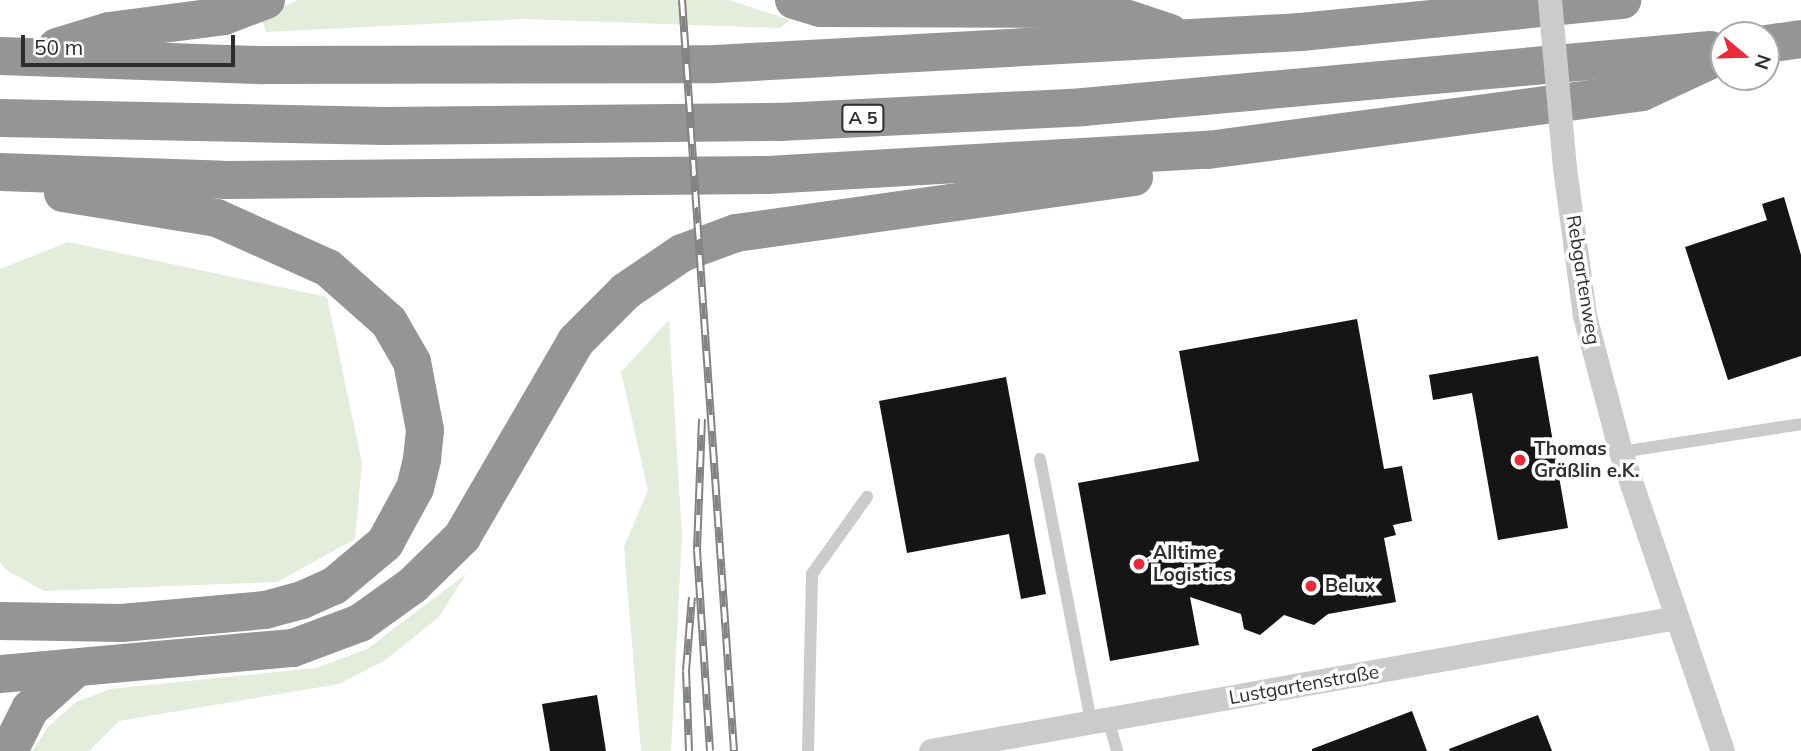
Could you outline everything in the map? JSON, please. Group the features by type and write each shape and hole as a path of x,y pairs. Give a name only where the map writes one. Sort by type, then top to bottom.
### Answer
{"highway":[{"path":"15,56 109,31 224,16 266,0"},
{"path":"794,0 820,8 1098,9 1188,40"},
{"path":"15,56 263,65 716,64 1188,40 1622,0"},
{"path":"1780,42 1801,40"},
{"name":"A 5","path":"0,118 384,127 780,122 1083,107 1710,52"},
{"path":"0,172 224,180 768,175 1208,150 1642,92 1710,58"},
{"path":"0,674 74,670 293,648 360,623 413,585 462,537 576,341 626,291 681,253 736,233 1170,172 1208,150"},
{"path":"0,178 55,192 217,219 328,268 389,321 412,362 425,430 415,488 402,515 385,543 334,586 265,610 199,617 122,623 0,621"},
{"path":"9,751 30,709 74,670"}],"street":[{"name":"Rebgartenweg","path":"1550,0 1565,168 1585,316 1621,452 1723,751"},
{"name":"Lustgartenstraße","path":"931,751 1677,618"}],"lane":[{"path":"1621,452 1801,424"},
{"path":"1040,459 1099,721 1117,751"},
{"path":"808,751 812,574 867,498"}],"green space":[{"path":"298,0 729,0 790,20 780,28 523,19 266,32 261,18"},
{"path":"68,242 327,297 362,463 355,539 277,582 44,591 5,569 0,562 0,269"},
{"path":"669,320 682,536 671,751 641,751 624,547 648,490 621,372"},
{"path":"466,574 439,617 384,661 339,684 119,721 89,751 32,751 48,727 76,702 110,689 316,668 367,649"}],"building":[{"path":"1784,197 1801,255 1801,356 1728,380 1685,247 1767,220 1762,204"},
{"path":"1357,319 1384,469 1402,466 1412,521 1393,525 1396,535 1384,538 1396,602 1328,614 1314,625 1284,615 1260,635 1244,629 1241,614 1190,597 1199,645 1110,661 1078,483 1199,461 1179,351"},
{"name":"Thomas Gräßlin e.K.","path":"1538,356 1568,528 1498,540 1472,393 1433,400 1429,375"},
{"path":"1006,377 1046,594 1021,599 1009,534 907,553 879,401"},
{"path":"597,695 606,751 550,751 542,704"},
{"path":"1412,711 1427,751 1312,751 1312,749"},
{"path":"1538,715 1552,751 1449,749"}],"railway":[{"path":"682,0 734,751"},
{"path":"702,419 697,550 710,751"},
{"path":"689,751 686,671 692,597"}],"place":[{"name":"Thomas Gräßlin e.K.","path":"1520,460"},
{"name":"Alltime Logistics","path":"1139,564"},
{"name":"Belux","path":"1311,586"}]}
